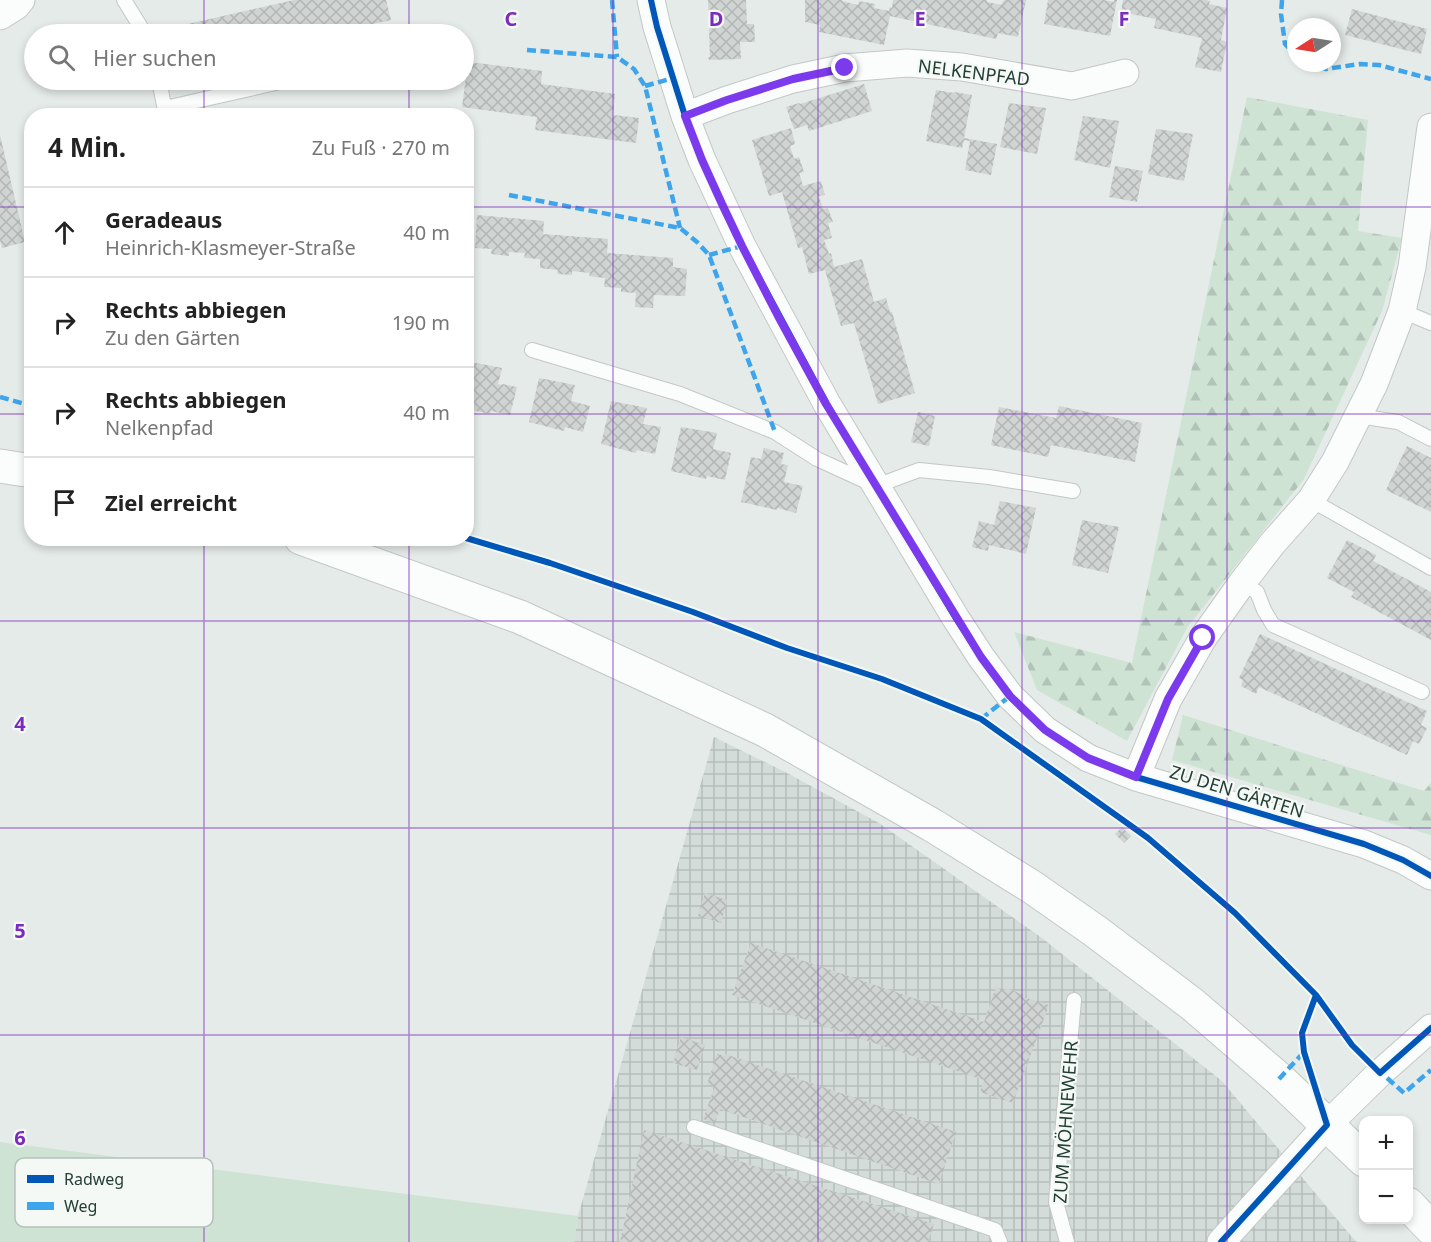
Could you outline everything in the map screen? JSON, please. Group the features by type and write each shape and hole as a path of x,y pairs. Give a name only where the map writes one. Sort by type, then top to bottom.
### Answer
{"main road":[{"path":"0,465 24,470"},
{"path":"323,546 520,617 765,729 913,813 1032,887 1192,1004 1279,1079 1359,1155"},
{"path":"1413,1209 1431,1228"}],"street":[{"path":"0,16 21,0"},
{"name":"ZU DEN GÄRTEN","path":"651,0 657,27 685,116 702,160 747,256 826,404 965,633 1010,696 1045,730 1088,758 1136,777 1364,844 1403,860 1431,876"},
{"name":"NELKENPFAD","path":"685,116 793,79 845,68 907,63 962,67 1072,86 1125,73"},
{"path":"1136,777 1168,699 1203,638 1272,544 1311,500 1335,462 1374,384 1402,311 1426,208 1431,127"},
{"path":"1221,1242 1327,1125 1379,1074 1431,1028"}],"lane":[{"path":"124,0 139,24"},
{"path":"161,90 164,108"},
{"path":"180,108 250,90"},
{"path":"1402,311 1431,323"},
{"path":"532,350 680,394 775,432 817,459 876,486 918,470 989,477 1073,491"},
{"path":"1358,416 1398,422 1431,439"},
{"path":"1311,500 1431,568"},
{"path":"1242,583 1257,592 1273,625 1422,692"},
{"name":"ZUM MÖHNEWEHR","path":"1067,1242 1056,1202 1074,1000"},
{"path":"694,1127 995,1230 1000,1242"}],"shaded area":[{"path":"714,737 787,773 879,823 1042,938 1222,1081 1357,1242 574,1242 578,1216"}],"green space":[{"path":"1247,97 1368,120 1358,231 1402,238 1382,311 1304,479 1187,628 1127,741 1037,690 1014,632 1132,663"},
{"path":"1183,715 1424,791 1431,783 1431,835 1172,760"},
{"path":"0,1142 125,1158 15,1158 15,1227 213,1227 213,1169 578,1216 574,1242 0,1242"}],"building":[{"path":"294,0 386,0 391,20 372,24 188,24"},
{"path":"708,0 746,0 747,24 754,24 755,42 740,42 741,59 709,60"},
{"path":"805,0 842,0 858,5 859,1 875,4 874,8 889,11 893,0 987,0 987,2 1001,5 1004,0 1026,0 1018,37 998,33 996,39 890,16 884,45 819,32 820,25 805,22"},
{"path":"1048,0 1114,2 1117,0 1110,36 1044,24"},
{"path":"1123,0 1206,0 1210,1 1209,4 1227,8 1221,40 1227,42 1221,72 1195,67 1202,38 1154,28 1156,19 1121,12"},
{"path":"1352,9 1427,29 1421,54 1345,35"},
{"path":"474,63 542,71 541,84 615,94 613,115 639,118 636,143 535,130 537,117 462,107 464,90 474,90"},
{"path":"864,84 872,111 809,131 807,125 794,129 786,107"},
{"path":"936,90 972,95 964,138 997,144 991,175 965,170 970,141 964,140 962,148 926,141"},
{"path":"1009,103 1046,108 1037,154 1000,147"},
{"path":"1083,116 1119,121 1110,168 1074,160"},
{"path":"791,128 795,144 790,146 794,159 799,157 804,172 799,173 803,186 821,181 825,195 819,196 823,209 828,208 833,222 828,223 832,238 824,240 829,254 831,253 834,267 862,259 874,302 886,298 890,312 892,312 915,393 878,404 854,323 841,326 825,270 809,274 802,247 798,248 782,192 769,196 752,140"},
{"path":"1156,129 1193,134 1184,181 1148,174"},
{"path":"0,135 24,242 2,248 0,240"},
{"path":"1115,166 1143,171 1137,202 1109,197"},
{"path":"477,215 544,221 543,234 608,239 607,253 673,258 673,267 687,269 685,296 654,295 653,308 635,307 636,293 621,292 621,288 604,287 605,278 572,271 572,275 557,274 558,270 540,268 540,259 524,258 525,253 509,252 509,256 491,254 492,249 475,248"},
{"path":"474,363 502,368 498,384 517,387 510,415 491,411 490,414 474,411"},
{"path":"539,378 575,385 571,401 590,406 583,432 565,427 564,431 529,422"},
{"path":"611,401 647,408 643,424 661,427 655,454 637,450 636,453 601,444"},
{"path":"1059,406 1142,423 1135,462 1051,445 1048,457 991,445 999,407 1056,418"},
{"path":"918,412 935,416 929,446 911,442"},
{"path":"681,427 717,433 713,449 731,453 725,480 707,476 706,479 671,471"},
{"path":"1407,446 1431,458 1431,512 1386,490"},
{"path":"764,448 784,453 781,464 788,465 784,482 803,486 796,513 741,502 751,457 761,459"},
{"path":"1000,501 1036,508 1026,554 989,545 988,551 972,547 979,521 994,525"},
{"path":"1082,520 1119,527 1108,573 1072,565"},
{"path":"1347,540 1376,555 1373,561 1431,592 1431,640 1351,597 1354,592 1327,578"},
{"path":"1260,634 1427,711 1421,725 1427,728 1419,744 1413,741 1407,755 1259,687 1256,694 1241,686 1243,680 1239,678"},
{"path":"1122,827 1131,836 1124,843 1115,834"},
{"path":"705,893 727,900 721,923 698,916"},
{"path":"751,943 984,1022 996,987 1005,990 1006,988 1024,995 1023,997 1049,1005 1013,1103 980,1092 984,1080 732,995"},
{"path":"681,1037 705,1045 697,1070 673,1063"},
{"path":"717,1054 725,1056 725,1054 956,1132 939,1184 720,1109 715,1123 703,1119 715,1086 707,1084"},
{"path":"644,1130 934,1224 928,1242 620,1242"}],"marked path":[{"path":"612,0 617,57"},
{"path":"1282,0 1281,14 1287,46"},
{"path":"527,50 617,57 634,69 645,86 680,228"},
{"path":"1341,67 1360,64 1379,65 1431,79"},
{"path":"645,86 673,78"},
{"path":"509,195 680,228 697,242 709,255 775,432"},
{"path":"709,255 742,246"},
{"path":"0,397 24,404"},
{"path":"981,719 1010,696"},
{"path":"1279,1079 1304,1052 1304,1049"},
{"path":"1377,1069 1404,1093 1431,1070"}],"cycle path":[{"path":"651,0 657,27 685,116 702,160 742,246 827,404 955,617 1010,696 1045,730 1088,758 1136,777 1364,844 1403,860 1431,876"},
{"path":"474,540 550,563 693,612 787,648 882,679 981,719 1148,838 1235,913 1316,995 1352,1045 1380,1073 1431,1028"},
{"path":"1221,1242 1327,1125 1304,1052 1302,1033 1316,995"}],"route":[{"path":"845,68 793,79 685,116 722,204 778,316 826,404 955,616 981,657 1010,696 1045,730 1088,758 1136,777 1168,699 1203,638"}]}
